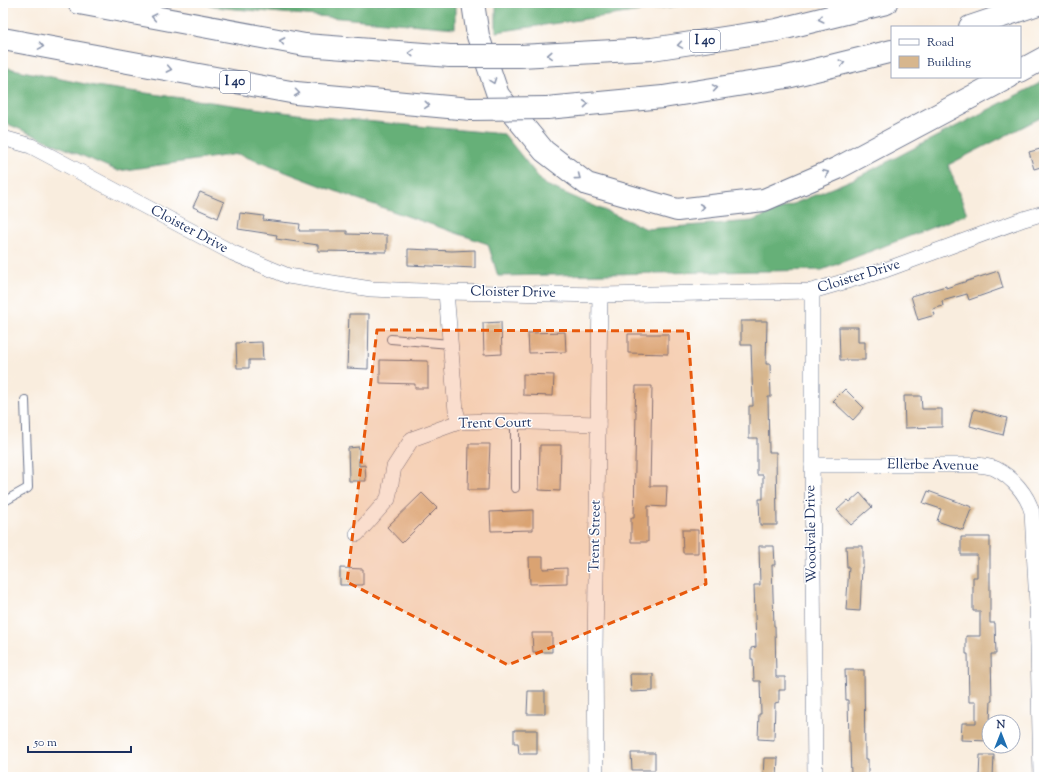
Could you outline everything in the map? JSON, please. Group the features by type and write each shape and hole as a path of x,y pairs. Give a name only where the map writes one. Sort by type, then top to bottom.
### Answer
{"highway":[{"name":"I 40","path":"79,3 306,45 450,56 520,56 652,49 777,30 886,3"},
{"path":"473,3 478,36 498,95 544,152 587,184 677,210 764,200 838,168 1007,78"},
{"path":"973,26 1041,3"},
{"name":"I 40","path":"3,39 296,93 470,109 547,108 663,97 787,77 891,51"},
{"path":"1021,70 1044,58"}],"street":[{"name":"Cloister Drive","path":"3,138 31,146 233,253 288,276 371,289 600,295 812,291 885,270 1044,213"},
{"name":"Woodvale Drive","path":"812,291 815,777"},
{"path":"446,292 458,417"},
{"name":"Trent Street","path":"596,777 595,649 600,295"},
{"name":"Trent Court","path":"357,534 388,499 394,467 412,439 458,417 515,422 598,424"},
{"name":"Ellerbe Avenue","path":"812,465 977,465 996,469 1006,475 1020,489 1028,500 1032,512 1037,604 1041,777"}],"lane":[{"path":"391,339 450,344"},
{"path":"3,502 28,488 25,400"},
{"path":"515,422 515,488"}],"highlighted area":[{"path":"377,330 688,331 706,584 508,665 347,582"}],"green space":[{"path":"199,3 455,3 455,28 224,8"},
{"path":"496,3 696,3 496,32"},
{"path":"3,67 95,86 312,116 504,134 544,184 647,229 752,221 856,178 1044,81 1044,116 948,165 967,214 822,270 498,276 488,244 343,194 238,154 118,171 3,122"}],"building":[{"path":"1044,148 1044,166 1034,169 1029,152"},
{"path":"200,192 224,202 218,218 193,207"},
{"path":"240,213 264,216 263,220 300,224 299,231 347,231 347,234 387,235 387,252 318,251 318,245 276,239 277,235 238,229"},
{"path":"408,249 452,251 475,250 475,268 408,265"},
{"path":"998,271 1003,288 969,300 967,294 942,301 943,306 933,309 935,315 918,320 911,296 946,286 946,288"},
{"path":"349,314 369,314 368,369 347,368"},
{"path":"741,321 767,321 766,364 770,364 771,397 768,397 769,452 776,452 777,525 760,525 759,499 763,499 763,475 757,475 757,438 749,438 749,406 753,406 751,345 741,345"},
{"path":"501,322 502,354 484,355 483,323"},
{"path":"839,327 858,327 858,342 865,342 865,360 840,360"},
{"path":"565,332 566,352 529,353 528,333"},
{"path":"628,334 668,334 668,354 628,353"},
{"path":"262,342 263,360 249,360 249,368 237,368 236,343"},
{"path":"380,360 428,361 428,388 415,388 415,384 380,383"},
{"path":"523,374 554,375 553,396 523,395"},
{"path":"636,386 652,386 650,486 667,486 666,507 648,506 648,542 631,542 631,518 634,518"},
{"path":"845,389 864,408 853,420 833,401"},
{"path":"904,396 921,396 922,409 942,409 942,427 905,428"},
{"path":"974,409 1007,418 1003,435 970,426"},
{"path":"469,444 490,444 488,490 468,490"},
{"path":"540,445 561,445 560,491 539,490"},
{"path":"359,447 359,466 365,465 366,481 349,481 348,448"},
{"path":"928,491 972,507 963,530 937,521 941,509 923,503"},
{"path":"422,493 437,508 402,543 387,527"},
{"path":"860,493 872,507 851,525 837,510 848,500 850,502"},
{"path":"533,510 533,530 491,531 490,512"},
{"path":"682,530 698,530 698,553 683,553"},
{"path":"961,537 990,537 990,623 995,623 996,654 991,654 992,701 990,714 981,714 981,741 961,740 962,723 976,723 976,702 969,702 966,636 980,636 980,611 973,611 973,577 977,577 977,555 961,555"},
{"path":"759,546 774,546 775,565 772,565 776,677 785,677 785,690 779,690 779,702 775,703 774,740 758,739 759,714 761,714 760,681 754,681 753,659 751,659 751,648 756,647 754,585 760,585"},
{"path":"846,546 863,546 860,611 846,610 849,567 847,567"},
{"path":"529,557 543,557 543,569 567,568 567,583 530,584"},
{"path":"340,568 363,569 363,585 340,585"},
{"path":"532,633 552,633 552,652 533,652"},
{"path":"845,670 864,670 865,759 868,759 868,777 851,777 848,700 846,700"},
{"path":"630,674 653,674 653,691 631,692"},
{"path":"528,691 545,691 545,714 527,714"},
{"path":"514,730 537,730 537,754 519,754 518,743 514,743"},
{"path":"631,753 655,753 655,770 632,770"},
{"path":"980,755 994,755 993,777 979,777"},
{"path":"764,758 778,758 777,777 763,777"}]}
